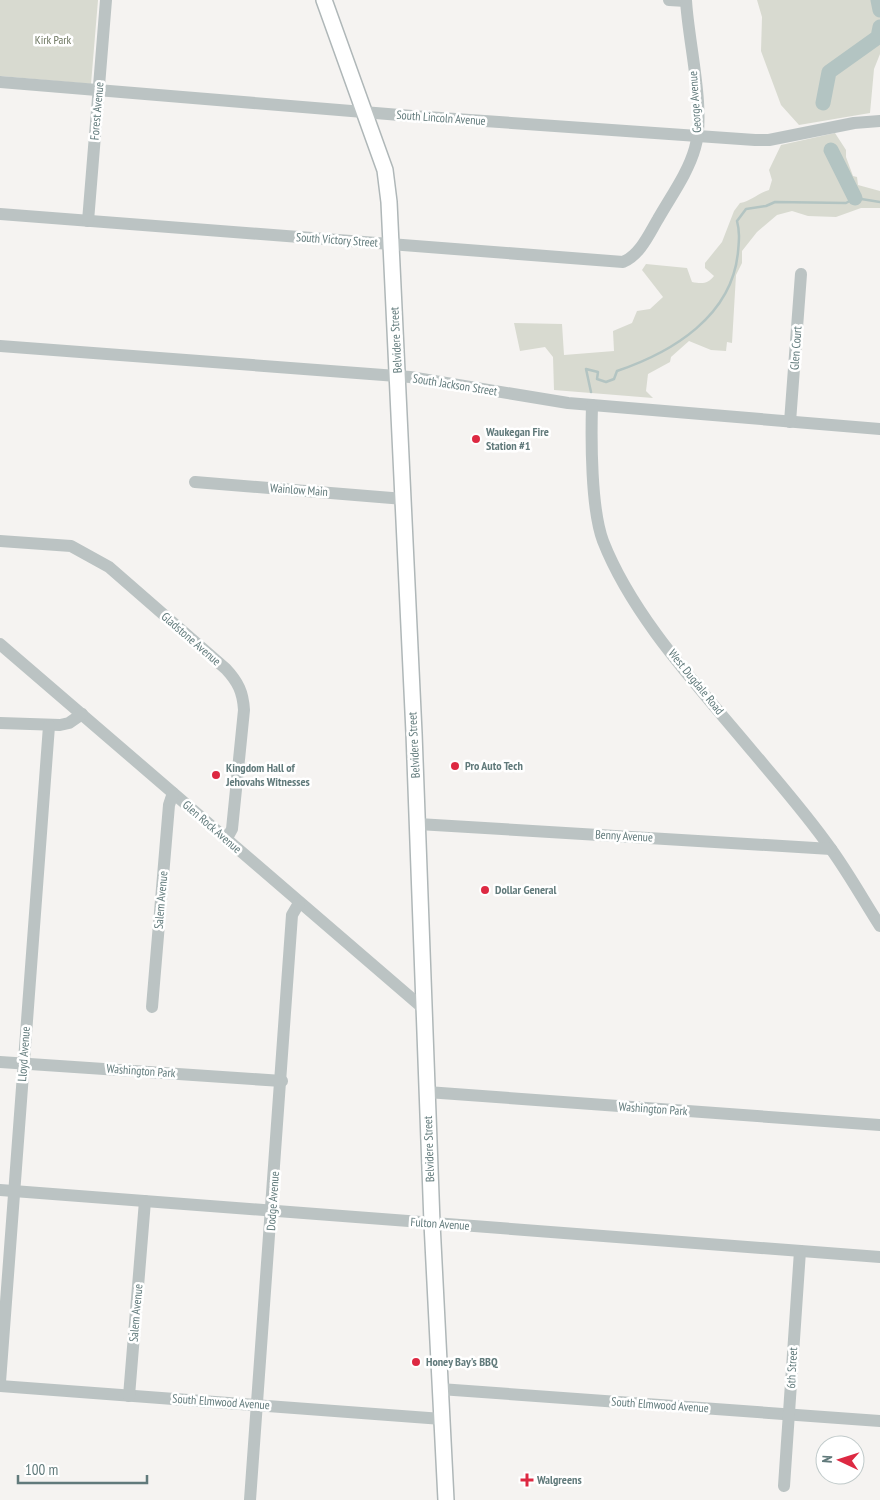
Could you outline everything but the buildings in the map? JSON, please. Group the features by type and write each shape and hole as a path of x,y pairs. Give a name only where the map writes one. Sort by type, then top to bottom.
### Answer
{"main road":[{"name":"Belvidere Street","path":"324,0 385,170 391,244 404,499 432,1223 446,1500"}],"street":[{"name":"Forest Avenue","path":"88,221 106,0"},
{"path":"669,0 686,1"},
{"name":"George Avenue","path":"655,224 692,156 698,137 686,1"},
{"name":"South Lincoln Avenue","path":"0,82 698,137 769,140 854,122 880,121"},
{"name":"South Victory Street","path":"0,214 623,262 628,260 640,248 655,224"},
{"name":"Glen Court","path":"790,422 801,274"},
{"name":"South Jackson Street","path":"0,346 398,376 568,404 880,429"},
{"name":"West Dugdale Road","path":"592,405 593,465 598,516 602,539 618,576 634,604 831,849 878,917"},
{"name":"Wainlow Main","path":"195,482 404,499"},
{"name":"Gladstone Avenue","path":"0,541 72,546 88,554 109,567 226,669 238,682 243,695 244,710 232,829 226,840"},
{"name":"Glen Rock Avenue","path":"0,644 424,1009"},
{"path":"0,722 49,726 69,723 82,714"},
{"name":"Lloyd Avenue","path":"0,1382 49,726"},
{"name":"Salem Avenue","path":"152,1008 168,805 173,793"},
{"name":"Benny Avenue","path":"418,824 831,849"},
{"name":"Dodge Avenue","path":"250,1500 282,1081 292,915 299,903"},
{"name":"Washington Park","path":"0,1062 282,1081"},
{"name":"Washington Park","path":"427,1092 880,1125"},
{"name":"Fulton Avenue","path":"0,1190 880,1257"},
{"name":"Salem Avenue","path":"129,1396 145,1201"},
{"name":"6th Street","path":"784,1486 800,1251"},
{"name":"South Elmwood Avenue","path":"0,1386 442,1419"},
{"name":"South Elmwood Avenue","path":"440,1389 880,1421"}],"green space":[{"name":"Kirk Park","path":"0,0 98,0 91,84 0,76"},
{"path":"757,0 880,0 880,54 874,69 870,113 799,125 781,105 761,51 762,17"},
{"path":"835,133 846,150 846,157 853,176 857,177 858,185 880,191 880,208 861,208 836,217 808,216 792,211 777,215 757,232 742,251 742,263 736,275 732,343 727,342 726,351 711,350 689,341 671,357 670,362 648,374 646,391 653,398 554,390 553,357 545,347 520,351 514,323 562,324 564,355 614,351 613,331 632,323 637,311 650,309 663,297 642,270 646,264 687,268 692,282 702,283 709,281 714,276 705,268 705,263 722,242 734,211 740,203 769,190 772,180 769,170 781,145"}],"waterway":[{"path":"878,0 880,10"},
{"path":"823,103 829,72 878,37 880,27"},
{"path":"831,150 855,198"},
{"path":"591,392 586,369 598,372 597,379 606,382 614,379 617,371 638,363 678,342 712,313 724,295 733,275 739,244 737,221 746,209 766,206 775,202 846,203 855,198 880,202"}],"place":[{"name":"Waukegan Fire Station #1","path":"476,439"},
{"name":"Pro Auto Tech","path":"455,766"},
{"name":"Kingdom Hall of Jehovahs Witnesses","path":"216,775"},
{"name":"Dollar General","path":"485,890"},
{"name":"Honey Bay's BBQ","path":"416,1362"},
{"name":"Walgreens","path":"527,1480"}]}
